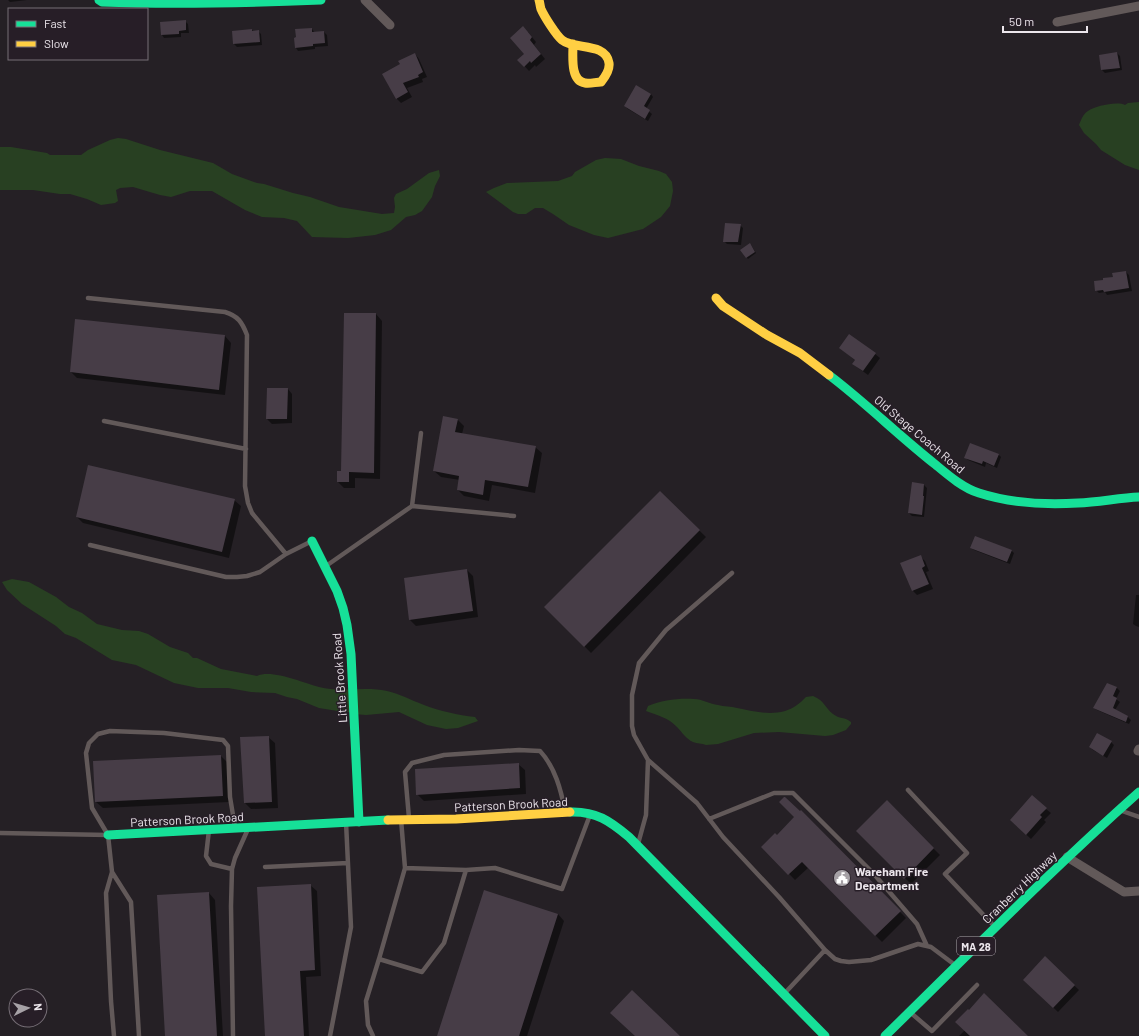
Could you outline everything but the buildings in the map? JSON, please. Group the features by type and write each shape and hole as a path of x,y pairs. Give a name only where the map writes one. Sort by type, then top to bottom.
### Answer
{"street":[{"path":"100,0 102,2 130,3 254,3 321,0"},
{"path":"365,0 390,25"},
{"path":"539,0 541,8 562,40 573,44 592,47 605,54 609,62 608,70 606,77 601,82 585,83 579,81 575,76 573,44"},
{"path":"1057,22 1139,6"},
{"name":"Old Stage Coach Road","path":"716,298 723,306 767,335 800,353 849,390 918,451 966,487 978,492 1015,501 1047,504 1079,503 1139,497"},
{"name":"Little Brook Road","path":"312,541 338,592 344,609 351,654 359,822"},
{"name":"Cranberry Highway","path":"885,1036 1067,857 1139,792"},
{"name":"Patterson Brook Road","path":"108,835 405,819 456,819 577,812 599,816 612,823 629,837 825,1036"},
{"path":"1067,857 1124,892 1139,891"}],"lane":[{"path":"88,298 225,312 234,315 244,325 247,335 245,486 248,503 252,513 286,554"},
{"path":"104,421 246,449"},
{"path":"412,506 421,433"},
{"path":"325,567 412,506 514,516"},
{"path":"90,545 226,576 238,577 248,576 260,572 286,554 312,541"},
{"path":"732,573 666,630 639,663 632,695 632,726 634,735 648,760 697,803 723,837 779,897 825,950 835,959 849,962 871,960 918,944 931,946 956,966"},
{"path":"114,1036 106,893 112,872 108,835 92,808 86,753 89,743 98,734 110,731 164,733 223,740 228,746 230,797 235,828"},
{"path":"373,1036 368,1025 366,1000 405,868 405,772 412,763 444,755 519,750 540,751 546,758 560,786 566,813"},
{"path":"637,845 646,815 648,760"},
{"path":"908,790 967,853 945,874 995,927"},
{"path":"709,819 774,793 793,793 878,879 917,924 927,946"},
{"path":"1118,810 1139,817"},
{"path":"405,868 466,870 495,868 562,889 590,814"},
{"path":"330,1036 351,927 346,822"},
{"path":"233,1036 231,906 232,868 249,828"},
{"path":"209,830 206,856 210,864 232,868"},
{"path":"0,833 108,835"},
{"path":"265,866 348,863"},
{"path":"379,959 422,972 444,943 466,870"},
{"path":"112,872 131,902 139,1036"},
{"path":"784,994 825,950"},
{"path":"910,1012 932,1031 977,985"}],"green space":[{"path":"1139,102 1139,170 1125,165 1101,150 1084,133 1079,125 1082,117 1088,111 1096,107 1112,104 1125,105 1128,103"},
{"path":"118,138 213,163 232,174 257,183 310,197 339,207 382,214 394,213 394,198 396,194 407,189 429,173 439,170 440,176 432,197 422,211 415,215 406,217 391,230 375,235 348,238 312,237 297,221 284,218 262,217 245,210 212,191 190,191 171,197 133,187 120,188 116,190 118,201 115,203 101,205 70,194 33,190 0,190 0,147 11,147 47,153 50,155 81,155 88,150"},
{"path":"605,158 621,159 666,174 672,182 673,191 670,206 661,217 643,229 608,238 594,235 569,225 543,208 535,208 526,214 518,214 486,192 507,183 558,181 572,176 575,172 596,160"},
{"path":"12,579 29,582 56,597 69,607 82,613 97,624 122,630 139,631 148,634 170,647 188,653 193,658 197,658 221,669 257,676 263,674 279,675 327,689 370,689 387,691 436,709 475,717 478,721 458,728 446,729 427,725 399,712 366,715 354,714 351,712 319,708 297,699 275,693 251,692 228,688 198,688 174,683 136,665 112,660 76,638 65,634 56,626 22,604 7,590 2,582"},
{"path":"813,696 820,700 835,716 851,722 846,730 833,735 825,736 779,732 754,733 718,744 706,745 691,741 670,721 646,711 648,706 659,702 677,699 697,699 720,706 776,713 790,709 806,697"}],"traffic: fast":[{"path":"99,0 102,2 129,3 239,3 321,0"},
{"path":"829,375 946,473 973,491 1016,501 1066,504 1139,497"},
{"path":"312,541 337,591 347,625 351,654 359,822"},
{"path":"885,1036 1042,882 1139,792"},
{"path":"570,812 595,815 609,822 629,837 825,1036"},
{"path":"108,835 388,820"}],"traffic: slow":[{"path":"539,0 541,9 559,38 567,43 574,45 596,49 607,56 609,68 601,82 585,83 577,78 573,67 573,61 573,55 573,49 573,44"},
{"path":"716,298 723,306 767,335 800,353 829,375"},
{"path":"388,820 456,819 570,812"}],"place":[{"name":"Wareham Fire Department","path":"842,878"}]}
